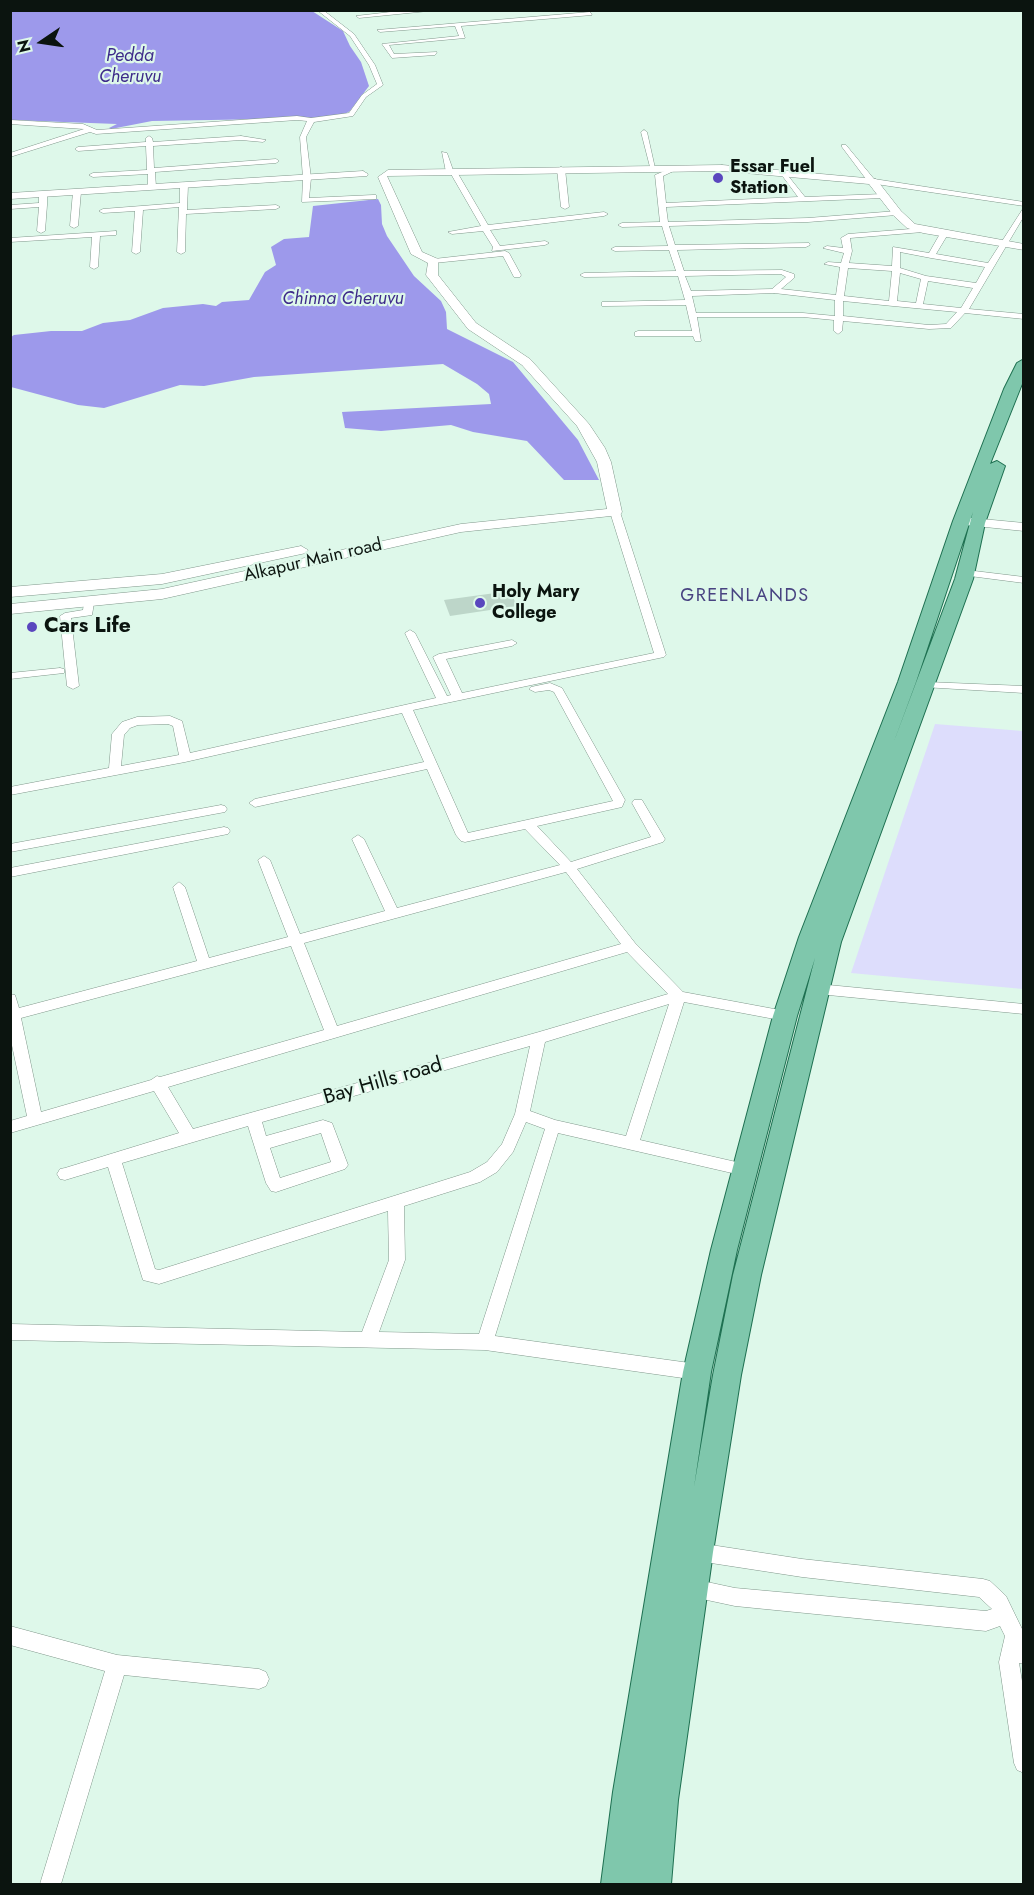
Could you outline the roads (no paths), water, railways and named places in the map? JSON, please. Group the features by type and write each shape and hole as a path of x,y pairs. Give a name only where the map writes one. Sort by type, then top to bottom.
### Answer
{"main road":[{"path":"653,1884 661,1800 698,1552 747,1275 830,942 927,685 966,573 970,519 1011,389 1023,363"},
{"path":"619,1884 630,1792 697,1372 724,1250 785,1016 810,937 907,682 970,519 1023,394"},
{"path":"680,1476 710,1482"}],"street":[{"path":"10,122 38,125 68,124 96,132 297,118 310,120 351,115 364,96 380,86 372,65 352,35 320,10"},
{"path":"359,16 436,10"},
{"path":"380,30 457,24 483,19 590,14"},
{"path":"435,54 392,56 385,44 463,37 457,24"},
{"path":"310,120 303,137 307,178 304,200 373,197"},
{"path":"148,128 152,186"},
{"path":"10,155 90,129"},
{"path":"638,334 698,336 689,298 664,222 663,206 644,132"},
{"path":"78,149 241,138 263,140"},
{"path":"13,142 32,147"},
{"path":"844,146 897,213 911,226 1023,247"},
{"path":"444,153 452,172 498,249"},
{"path":"93,175 276,161"},
{"path":"10,207 77,192 152,186 363,174 371,178 385,175 452,172 676,168 729,168 872,180 1023,204"},
{"path":"561,169 565,207"},
{"path":"785,174 803,200"},
{"path":"385,175 417,254 434,261 505,253 517,275"},
{"path":"181,252 184,185"},
{"path":"74,226 77,192"},
{"path":"10,196 43,199"},
{"path":"663,206 726,200 803,200 883,196"},
{"path":"42,231 43,199"},
{"path":"103,211 139,208 276,207"},
{"path":"136,252 139,208"},
{"path":"694,315 802,315 942,328 948,326 964,310 1023,209"},
{"path":"622,225 664,222 808,220 897,213"},
{"path":"452,232 604,214"},
{"path":"838,331 840,299 848,251 845,238 923,230"},
{"path":"10,240 113,233"},
{"path":"94,267 96,234"},
{"path":"932,256 944,234"},
{"path":"475,251 545,243"},
{"path":"615,249 758,250 806,245"},
{"path":"827,248 848,251"},
{"path":"892,304 896,249 990,266"},
{"path":"407,711 443,700 660,655 613,506 604,462 598,448 582,424 526,362 472,326 432,274 434,261"},
{"path":"828,264 896,269 925,278 977,286"},
{"path":"584,275 782,272 791,276 774,291"},
{"path":"919,306 925,278"},
{"path":"605,304 774,291 1023,317"},
{"name":"Alkapur Main road","path":"10,609 89,603 461,528 613,506"},
{"path":"970,519 1023,520"},
{"path":"970,519 1023,527"},
{"path":"966,573 1023,580"},
{"name":"Alkapur Main road","path":"10,592 175,584"},
{"path":"73,686 65,616 88,613 89,603"},
{"path":"410,633 443,700"},
{"path":"458,697 439,657 512,643"},
{"path":"10,676 60,671"},
{"path":"927,685 1023,690"},
{"path":"10,791 185,758 407,711 550,686 555,687 619,800 618,804 465,838 407,711"},
{"path":"115,771 118,734 126,725 137,721 170,720 178,724 185,758"},
{"path":"255,803 430,764"},
{"path":"14,1015 392,912 569,867 659,839 638,803"},
{"path":"10,848 221,809"},
{"path":"529,825 569,867 630,946 679,996 631,1143"},
{"path":"10,873 224,831"},
{"path":"358,839 392,912"},
{"path":"264,860 293,939 332,1031"},
{"path":"179,887 204,963"},
{"path":"10,1127 157,1082 630,946"},
{"path":"818,989 1023,1009"},
{"name":"Bay Hills road","path":"65,1174 189,1136 539,1038 679,996 785,1016"},
{"path":"10,999 35,1120"},
{"path":"113,1159 149,1275 159,1277 475,1177 492,1167 508,1148 522,1114 539,1038"},
{"path":"157,1082 189,1136"},
{"path":"522,1114 553,1126 745,1170"},
{"path":"254,1118 261,1144 276,1186 337,1168 340,1165 327,1127 323,1126 261,1144"},
{"path":"485,1342 553,1126"},
{"path":"368,1339 397,1260 396,1202"},
{"path":"10,1332 485,1342 697,1372"},
{"path":"698,1552 802,1568 983,1588 999,1603 1023,1655"},
{"path":"693,1588 735,1597 986,1621 1004,1615"},
{"path":"10,1635 117,1665 259,1679"},
{"path":"1014,1637 1009,1662 1023,1763"},
{"path":"50,1884 117,1665"}],"water":[{"name":"Pedda Cheruvu","path":"10,11 312,11 343,31 361,62 369,86 350,111 329,118 152,121 111,129 109,128 117,124 11,120"},
{"name":"Chinna Cheruvu","path":"378,199 381,205 382,224 387,236 414,276 441,301 446,312 447,329 513,362 578,440 599,480 564,480 527,441 473,432 451,425 381,431 345,428 342,412 491,404 489,394 477,384 443,364 254,377 204,386 180,385 104,408 78,405 11,387 11,337 14,335 51,331 82,331 103,323 130,320 163,308 203,304 216,306 222,302 249,300 265,272 276,265 271,247 284,239 309,237 313,206"}],"place":[{"name":"Essar Fuel Station","path":"718,178"},
{"name":"Holy Mary College","path":"480,603"},
{"name":"Cars Life","path":"32,627"}],"district":[{"name":"GREENLANDS","path":"745,597"}]}
